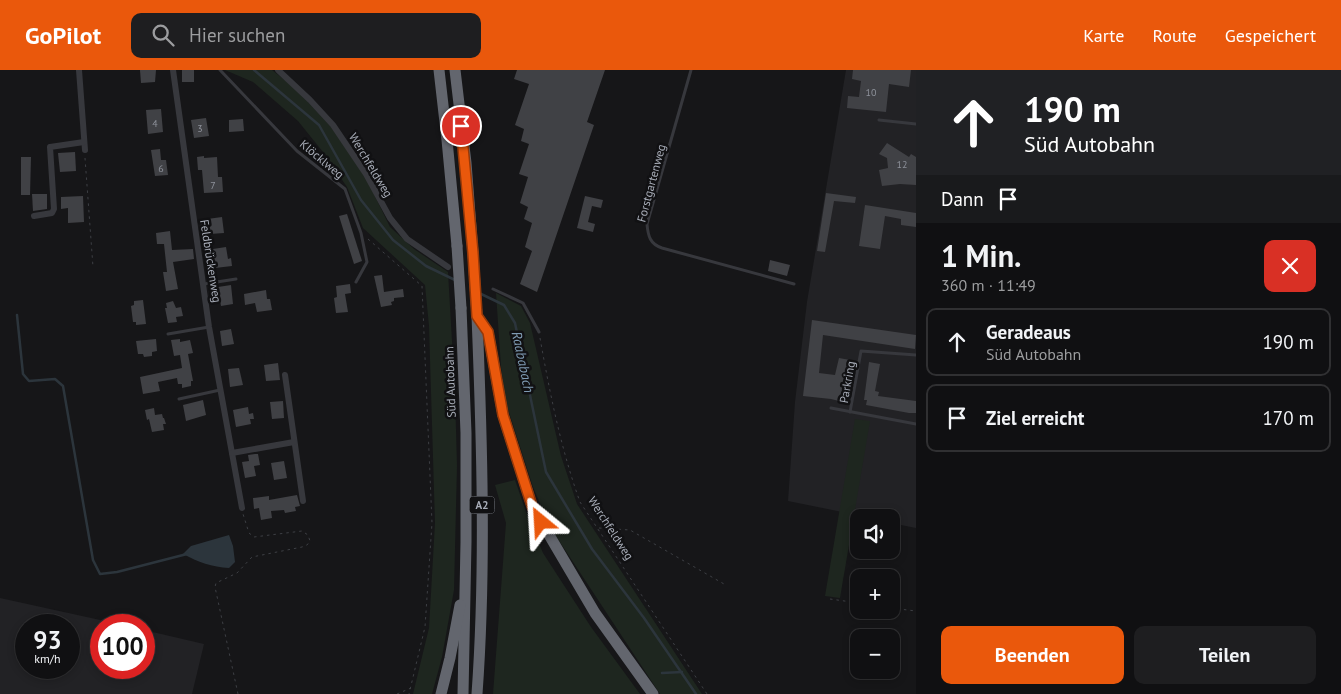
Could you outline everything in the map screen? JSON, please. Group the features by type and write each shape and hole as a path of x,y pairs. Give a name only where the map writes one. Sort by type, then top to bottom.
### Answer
{"highway":[{"name":"Süd Autobahn","path":"439,70 462,308 466,433 463,694"},
{"name":"A2","path":"455,70 466,163 477,316 482,540 477,694"},
{"path":"477,316 488,332 503,415 532,506 595,613 653,694"},
{"path":"441,694 450,658 465,578"}],"street":[{"path":"79,70 85,150"},
{"name":"Feldbrückenweg","path":"173,70 209,327 242,508"},
{"name":"Werchfeldweg","path":"278,70 333,125 366,174 390,218 407,239 448,267"},
{"path":"34,216 48,215 54,209 50,147 84,142"},
{"path":"285,375 303,501"},
{"path":"232,453 294,442"}],"lane":[{"name":"Klöcklweg","path":"220,70 297,151 344,189 361,233 367,262 356,282"},
{"name":"Forstgartenweg","path":"691,70 647,224 650,241 655,246 671,251 794,284"},
{"path":"879,120 916,124"},
{"path":"203,284 236,279"},
{"path":"493,289 523,303 539,332"},
{"path":"168,334 209,327"},
{"name":"Parkring","path":"850,412 861,351 916,355"},
{"path":"178,399 221,390"},
{"name":"Parkring","path":"831,408 916,424"}],"path":[{"path":"85,150 93,267"},
{"path":"361,233 422,286 432,523 424,627 409,694"},
{"name":"Werchfeldweg","path":"539,332 548,382 570,472 580,502 707,694"},
{"path":"238,694 215,587 216,583 237,573 252,557 302,548 310,541 308,535 302,531 254,537 249,533 242,508"},
{"path":"598,528 630,530 724,584"},
{"path":"830,599 850,602"},
{"path":"900,609 916,611"},
{"path":"397,694 412,687"}],"shaded area":[{"path":"225,70 272,70 286,81 331,127 366,178 390,227 414,249 448,272 457,466 454,590 442,657 432,694 413,694 429,628 435,523 429,326 425,285 363,228 347,187 323,152 298,121 253,82"},
{"path":"846,70 916,70 916,528 900,525 900,509 850,509 850,514 788,501 795,402 807,302"},
{"path":"496,293 521,306 530,323 561,456 577,504 702,694 660,694 550,527 533,487 505,400"},
{"path":"855,419 870,421 855,509 850,509 850,539 840,598 825,596"},
{"path":"515,480 543,553 591,627 640,694 493,694 506,523 495,485"},
{"path":"229,535 233,546 235,562 229,568 205,564 183,554 191,546"},
{"path":"0,598 73,614 15,614 15,679 80,679 80,616 90,618 90,679 155,679 155,633 204,644 192,694 0,694"}],"building":[{"path":"140,70 156,70 155,82 141,83"},
{"path":"182,70 194,70 194,82 182,82"},
{"path":"517,70 605,70 587,122 594,125 537,292 520,284 532,251 525,247 532,223 524,219 528,207 520,203 528,177 519,174 529,144 521,141 524,129 515,125 529,84 514,79"},
{"path":"853,70 911,70 909,87 889,84 886,112 847,108 848,96 859,97 861,81 852,79"},
{"path":"161,109 163,132 148,134 146,110"},
{"path":"206,118 209,136 194,138 191,120"},
{"path":"243,119 244,131 229,132 229,120"},
{"path":"887,143 909,157 911,154 916,157 916,185 882,186 879,170 888,168 887,158 879,154"},
{"path":"160,149 161,160 166,160 168,175 155,176 151,150"},
{"path":"75,152 76,171 60,172 58,153"},
{"path":"204,156 204,158 217,157 218,177 222,177 223,192 204,193 202,170 198,170 197,157"},
{"path":"21,157 31,157 30,195 21,195"},
{"path":"826,193 856,197 855,203 834,201 825,252 817,251"},
{"path":"32,194 47,194 47,209 33,211"},
{"path":"83,196 84,222 68,223 68,208 61,209 61,197"},
{"path":"585,196 603,200 601,208 592,206 588,222 595,224 593,232 577,228"},
{"path":"865,205 916,213 916,227 901,225 901,219 885,216 880,249 859,246"},
{"path":"347,214 362,261 354,264 339,216"},
{"path":"222,217 224,233 210,234 209,228 201,229 200,220"},
{"path":"170,231 172,250 193,249 194,259 173,262 178,289 166,291 163,272 167,272 164,244 157,244 156,233"},
{"path":"226,247 228,259 231,258 232,266 215,268 213,249"},
{"path":"770,260 790,265 787,276 768,271"},
{"path":"382,275 384,292 403,289 404,297 394,298 394,301 391,302 392,305 381,307 374,276"},
{"path":"350,284 351,293 345,294 348,312 336,313 334,298 337,297 336,286"},
{"path":"231,285 233,304 221,306 220,300 212,302 210,292 218,290 218,287"},
{"path":"266,290 267,299 270,299 272,310 257,312 255,303 245,305 244,294"},
{"path":"143,300 146,324 136,325 136,322 133,322 131,306 134,305 134,301"},
{"path":"173,301 176,308 181,307 183,316 176,317 177,322 168,323 166,303"},
{"path":"812,320 916,335 915,349 823,335 819,373 835,375 839,358 850,360 844,393 849,394 847,403 803,396"},
{"path":"231,329 234,344 222,346 220,331"},
{"path":"156,339 157,351 152,352 152,356 144,357 143,354 138,354 136,341"},
{"path":"180,339 180,342 190,340 193,353 188,354 193,381 191,381 191,386 182,388 182,384 178,384 177,378 158,382 160,391 143,394 140,377 182,368 180,355 174,356 171,340"},
{"path":"869,362 880,364 875,391 879,392 878,396 916,401 916,413 866,405 867,400 864,400"},
{"path":"278,363 280,380 266,381 264,365"},
{"path":"239,368 243,385 230,387 228,369"},
{"path":"203,400 206,415 186,421 183,405"},
{"path":"283,401 284,418 272,419 270,402"},
{"path":"248,407 249,414 253,413 254,419 250,419 251,424 236,427 233,410"},
{"path":"154,408 155,415 162,414 164,418 166,424 163,424 164,430 152,432 145,410"},
{"path":"258,454 260,465 254,466 256,476 245,478 242,462 249,461 248,455"},
{"path":"284,461 287,478 274,480 271,463"},
{"path":"297,495 300,506 295,507 296,511 285,513 284,510 271,511 272,518 261,520 259,508 254,509 253,498 269,496 269,500"}],"waterway":[{"name":"Raababach","path":"254,70 319,125 361,200 393,240 426,266 455,280"},
{"name":"Raababach","path":"479,293 504,305 515,323 546,472 592,549 644,618 696,694"},
{"path":"17,315 23,374 29,381 55,379 63,386 93,560 100,574 117,572 187,554"},
{"path":"662,673 682,672"}],"route":[{"path":"461,126 466,163 477,316 488,332 503,415 532,506 541,522"}]}
